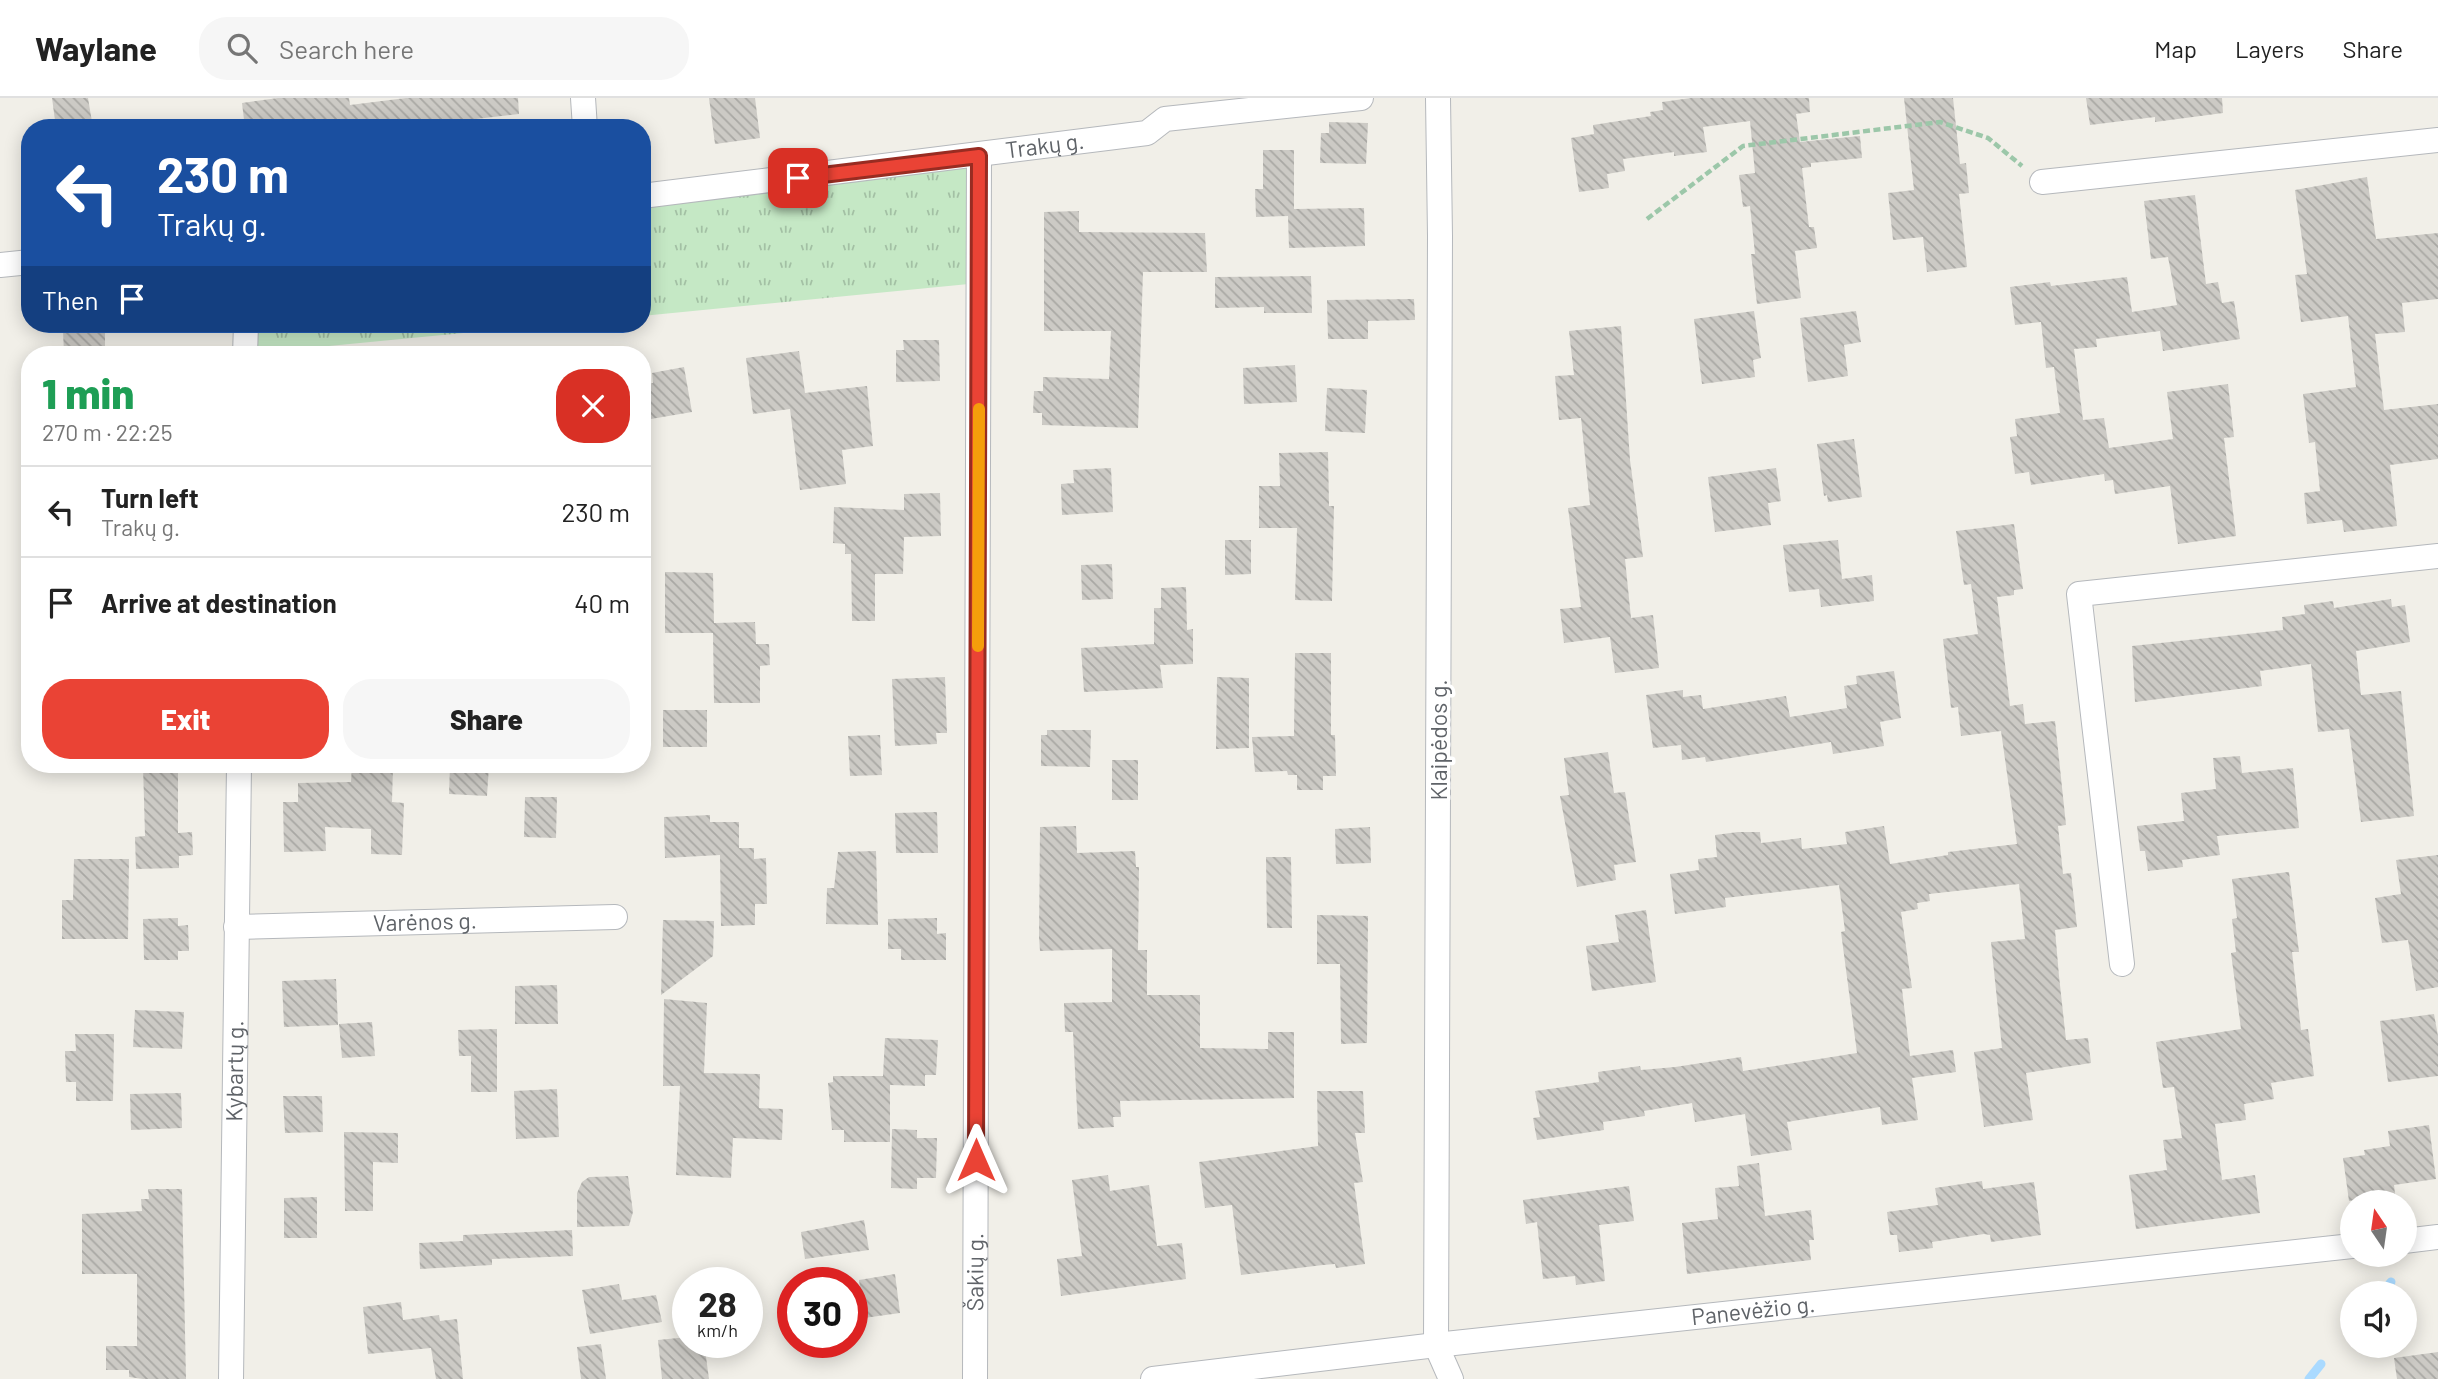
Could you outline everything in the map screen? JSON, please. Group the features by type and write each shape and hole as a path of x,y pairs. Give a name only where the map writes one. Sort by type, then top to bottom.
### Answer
{"street":[{"path":"583,98 584,119"},
{"name":"Trakų g.","path":"651,195 1147,134 1165,119 1361,98"},
{"name":"Klaipėdos g.","path":"1438,98 1440,236 1436,1345 1451,1379"},
{"path":"2042,182 2438,140"},
{"name":"Šakių g.","path":"975,1379 979,156"},
{"path":"0,265 21,263"},
{"path":"2122,964 2079,594 2438,556"},
{"name":"Kybartų g.","path":"231,1379 239,773"},
{"name":"Varėnos g.","path":"236,928 615,917"},
{"path":"2417,1239 2438,1237"},
{"name":"Panevėžio g.","path":"1153,1379 1436,1345 2340,1247"}],"path":[{"path":"1647,219 1743,146 1940,122 1988,138 2042,182"}],"green space":[{"path":"979,156 979,283 651,315 651,193"},
{"path":"246,333 464,333 328,346 245,346"}],"building":[{"path":"52,98 88,98 92,119 55,119"},
{"path":"278,98 349,98 350,105 406,98 518,98 519,114 476,119 244,119 242,103"},
{"path":"709,98 755,98 760,138 715,144"},
{"path":"1691,98 1809,98 1810,112 1796,114 1800,142 1860,136 1862,158 1811,163 1811,167 1802,168 1809,227 1814,227 1817,248 1795,251 1801,298 1757,304 1751,254 1755,254 1750,206 1743,207 1739,175 1755,173 1750,121 1703,127 1707,152 1674,156 1674,152 1623,159 1625,171 1607,174 1609,188 1579,192 1571,138 1594,134 1593,125 1651,116 1650,112 1663,110 1662,102"},
{"path":"1904,98 1953,98 1960,164 1966,163 1969,193 1959,194 1967,267 1927,272 1923,237 1893,240 1888,193 1914,190"},
{"path":"2086,98 2222,98 2223,113 2155,122 2155,117 2090,125"},
{"path":"1329,122 1368,123 1366,164 1320,163 1321,133 1329,133"},
{"path":"1263,150 1294,150 1294,209 1364,208 1365,246 1289,248 1288,216 1256,217 1255,189 1263,189"},
{"path":"2367,177 2376,239 2438,233 2438,299 2402,303 2405,332 2375,334 2384,410 2438,404 2438,459 2390,465 2397,526 2344,532 2342,520 2307,524 2304,493 2320,491 2315,442 2309,443 2303,394 2356,387 2348,316 2301,322 2295,275 2307,274 2295,190"},
{"path":"2195,195 2206,284 2218,282 2222,303 2234,301 2240,339 2163,351 2160,331 2096,339 2097,347 2074,349 2083,420 2104,418 2109,448 2173,439 2167,392 2228,384 2234,437 2224,438 2236,536 2178,544 2170,486 2115,494 2113,480 2105,481 2104,474 2031,485 2029,472 2015,474 2010,437 2017,436 2015,419 2060,413 2054,367 2046,368 2041,322 2015,325 2010,287 2050,282 2051,286 2127,277 2132,312 2177,305 2168,257 2151,259 2144,201"},
{"path":"1079,211 1079,232 1205,233 1207,272 1143,272 1138,428 1042,425 1042,413 1033,413 1034,391 1043,391 1043,377 1109,379 1111,331 1044,331 1044,212"},
{"path":"1311,276 1312,313 1264,313 1264,307 1215,308 1215,277"},
{"path":"1414,299 1415,320 1368,321 1368,339 1328,339 1327,300"},
{"path":"1754,311 1761,358 1753,360 1755,377 1702,384 1694,319"},
{"path":"1856,311 1861,342 1844,345 1848,376 1808,382 1800,318"},
{"path":"1621,326 1630,460 1643,557 1625,559 1631,618 1653,615 1659,668 1615,673 1610,637 1564,643 1560,609 1581,607 1568,508 1590,505 1581,418 1559,420 1555,376 1574,375 1569,331"},
{"path":"63,333 105,333 105,346 64,346"},
{"path":"903,340 939,340 940,381 896,382 896,350 904,350"},
{"path":"799,351 805,393 867,386 873,446 842,450 846,484 800,490 790,409 753,414 746,358"},
{"path":"1295,365 1297,402 1244,404 1243,368"},
{"path":"684,367 692,412 651,419 652,373"},
{"path":"1327,388 1367,390 1365,433 1325,431"},
{"path":"1854,439 1862,497 1828,502 1827,495 1824,496 1817,444"},
{"path":"1328,452 1329,506 1334,506 1332,601 1295,600 1297,528 1259,528 1259,486 1280,486 1279,453"},
{"path":"1111,468 1113,512 1062,515 1061,484 1074,483 1073,470"},
{"path":"1776,468 1781,501 1768,503 1771,525 1715,532 1708,477"},
{"path":"940,493 941,536 904,537 903,574 875,574 875,621 852,621 851,554 845,554 845,544 833,543 834,507 904,510 904,494"},
{"path":"2014,524 2023,589 2014,590 2014,595 1997,597 2010,706 2023,704 2025,724 2055,721 2066,825 2058,826 2063,874 2071,873 2077,927 2055,930 2059,976 2066,1040 2088,1038 2091,1063 2026,1073 2033,1120 1984,1127 1974,1052 2002,1048 1991,942 2025,939 2019,884 1929,894 1930,901 1917,903 1918,909 1901,912 1912,988 1902,989 1910,1056 1953,1050 1956,1072 1912,1078 1918,1120 1882,1125 1880,1107 1787,1122 1792,1150 1751,1156 1745,1114 1695,1122 1692,1103 1644,1111 1645,1116 1603,1122 1604,1130 1537,1140 1533,1118 1540,1117 1535,1091 1599,1082 1598,1072 1640,1066 1641,1070 1675,1067 1741,1057 1743,1071 1857,1053 1841,932 1845,931 1839,885 1725,898 1726,907 1675,914 1670,874 1699,870 1698,859 1717,857 1715,835 1738,832 1760,832 1761,843 1801,838 1802,849 1847,844 1845,832 1884,826 1890,864 1948,855 1948,852 2017,844 2001,731 1961,736 1958,707 1951,708 1943,639 1978,634 1971,584 1964,585 1956,531"},
{"path":"1225,540 1251,540 1251,574 1225,575"},
{"path":"1838,540 1842,579 1872,575 1874,601 1821,607 1819,589 1789,592 1783,545"},
{"path":"1112,564 1113,599 1082,600 1081,565"},
{"path":"665,572 713,573 714,623 755,622 756,644 769,644 770,665 760,666 760,703 714,703 713,633 665,633"},
{"path":"1186,587 1187,630 1193,629 1193,664 1160,665 1163,688 1084,692 1081,648 1154,644 1154,608 1161,608 1161,588"},
{"path":"2391,599 2392,607 2405,605 2410,642 2356,651 2361,695 2401,691 2414,816 2361,822 2349,729 2318,732 2311,664 2260,671 2262,686 2135,702 2132,646 2283,630 2282,617 2305,614 2304,605 2333,601 2334,608"},
{"path":"1295,653 1331,653 1331,735 1335,735 1336,776 1323,776 1323,790 1297,790 1297,775 1288,775 1287,771 1255,772 1252,737 1294,736"},
{"path":"1894,671 1901,718 1880,722 1884,746 1833,754 1831,742 1706,762 1705,757 1682,760 1681,745 1653,748 1646,695 1683,690 1683,697 1701,695 1703,709 1786,696 1790,717 1847,708 1844,686 1857,684 1856,676"},
{"path":"945,677 947,733 936,733 937,744 895,746 892,679"},
{"path":"1217,677 1249,678 1249,748 1216,749"},
{"path":"663,710 707,710 707,747 663,747"},
{"path":"1047,730 1091,730 1090,767 1041,766 1041,735 1047,735"},
{"path":"880,735 882,775 850,776 848,736"},
{"path":"1608,752 1614,793 1625,792 1636,862 1614,865 1616,880 1577,887 1560,796 1569,795 1564,758"},
{"path":"2240,756 2242,773 2293,768 2299,828 2217,836 2220,855 2182,860 2183,867 2148,871 2145,851 2140,851 2137,826 2184,821 2181,793 2216,789 2213,758"},
{"path":"1112,760 1138,760 1138,800 1112,800"},
{"path":"143,773 178,773 178,833 192,832 193,855 179,856 179,868 136,869 135,837 145,836"},
{"path":"352,773 393,773 392,802 404,803 402,855 371,854 371,829 325,827 326,851 284,852 283,802 298,802 298,783 351,782"},
{"path":"450,773 488,773 487,796 449,794"},
{"path":"525,797 557,797 556,838 524,837"},
{"path":"937,812 938,853 896,853 895,813"},
{"path":"710,815 710,822 739,822 739,848 754,848 754,859 766,858 767,904 755,904 755,925 721,926 720,855 665,858 664,817"},
{"path":"1076,826 1077,853 1135,851 1136,867 1139,867 1138,950 1147,950 1147,995 1200,995 1200,1048 1268,1049 1268,1032 1294,1032 1294,1098 1120,1101 1121,1117 1113,1117 1114,1127 1078,1129 1073,1032 1065,1032 1064,1003 1112,1002 1112,949 1040,951 1039,937 1040,827"},
{"path":"1370,827 1371,863 1336,864 1335,829"},
{"path":"876,851 878,925 826,924 827,888 834,888 838,852"},
{"path":"2438,855 2438,987 2416,991 2408,940 2382,943 2375,898 2401,894 2396,860"},
{"path":"1266,857 1291,857 1292,928 1267,928"},
{"path":"74,859 129,859 128,939 62,939 62,900 73,900"},
{"path":"2289,872 2299,952 2292,952 2301,1030 2308,1029 2314,1076 2271,1083 2274,1099 2244,1104 2246,1120 2215,1124 2222,1180 2255,1175 2260,1213 2136,1229 2129,1175 2167,1170 2163,1140 2182,1138 2174,1087 2163,1088 2156,1042 2241,1029 2231,953 2236,952 2232,919 2237,918 2232,879"},
{"path":"1646,910 1656,982 1592,991 1586,946 1619,942 1615,915"},
{"path":"1317,915 1368,916 1367,1043 1341,1044 1340,964 1317,964"},
{"path":"178,918 178,926 188,925 189,951 178,951 178,960 144,960 143,919"},
{"path":"937,918 937,934 946,933 946,960 901,960 901,949 888,949 888,919"},
{"path":"663,920 714,921 713,956 661,995"},
{"path":"336,979 338,1025 284,1027 282,981"},
{"path":"557,985 558,1024 515,1024 515,986"},
{"path":"664,999 707,1003 704,1073 760,1074 759,1108 783,1109 782,1140 733,1138 731,1178 676,1175 680,1086 663,1086"},
{"path":"135,1010 184,1012 182,1049 133,1047"},
{"path":"2434,1014 2438,1036 2438,1076 2388,1082 2380,1021"},
{"path":"372,1022 375,1056 342,1058 339,1024"},
{"path":"497,1029 497,1092 471,1092 471,1056 459,1056 458,1030"},
{"path":"75,1034 114,1034 113,1101 76,1101 76,1082 66,1082 65,1051 76,1051"},
{"path":"885,1038 938,1040 936,1075 925,1075 925,1086 890,1085 890,1142 844,1142 844,1130 832,1130 828,1083 833,1082 833,1076 883,1076"},
{"path":"557,1089 559,1137 516,1139 514,1091"},
{"path":"1317,1091 1363,1091 1365,1133 1355,1133 1363,1182 1354,1183 1365,1264 1336,1268 1335,1264 1323,1265 1241,1275 1232,1205 1205,1208 1199,1162 1318,1146"},
{"path":"181,1093 182,1128 131,1130 130,1094"},
{"path":"283,1096 322,1096 323,1132 285,1133"},
{"path":"2429,1125 2436,1179 2394,1185 2395,1190 2347,1190 2343,1158 2365,1155 2364,1150 2390,1146 2388,1131"},
{"path":"892,1129 917,1130 917,1138 937,1138 936,1178 917,1178 917,1189 891,1188"},
{"path":"344,1132 398,1133 398,1163 373,1162 373,1211 345,1211"},
{"path":"1759,1163 1765,1216 1811,1210 1814,1240 1809,1240 1811,1260 1687,1274 1682,1223 1718,1219 1715,1188 1739,1186 1737,1166"},
{"path":"1108,1175 1110,1191 1149,1185 1157,1246 1182,1243 1186,1279 1061,1296 1057,1259 1082,1256 1072,1180"},
{"path":"628,1176 633,1212 629,1226 577,1227 577,1193 582,1182 589,1177"},
{"path":"1982,1181 1983,1189 2034,1182 2041,1235 1991,1242 1990,1235 1984,1234 1932,1242 1933,1248 1899,1252 1897,1235 1890,1235 1887,1212 1938,1205 1935,1188"},
{"path":"1629,1186 1634,1221 1599,1225 1605,1281 1576,1285 1575,1276 1543,1279 1537,1222 1526,1224 1523,1200"},
{"path":"148,1189 182,1189 186,1379 143,1379 129,1377 129,1370 106,1370 106,1346 137,1346 137,1274 82,1274 82,1214 142,1211 141,1199 149,1199"},
{"path":"317,1197 317,1238 284,1238 284,1198"},
{"path":"864,1220 869,1250 805,1259 801,1232"},
{"path":"572,1230 573,1256 492,1259 492,1265 420,1269 419,1243 463,1241 463,1235"},
{"path":"895,1274 900,1313 868,1317 868,1278"},
{"path":"619,1284 622,1300 656,1295 662,1322 590,1334 582,1290"},
{"path":"401,1302 403,1320 439,1315 440,1321 457,1319 463,1379 436,1379 431,1348 368,1354 363,1307"},
{"path":"672,1339 672,1358 706,1358 709,1379 662,1379 658,1340"},
{"path":"601,1344 606,1379 581,1379 577,1347"},
{"path":"2438,1352 2438,1379 2397,1379 2394,1358 2417,1358 2417,1355"}],"waterway":[{"path":"2309,1379 2321,1364"}],"slow traffic":[{"path":"978,646 979,409"}],"route":[{"path":"798,178 979,156 976,1160"}]}
